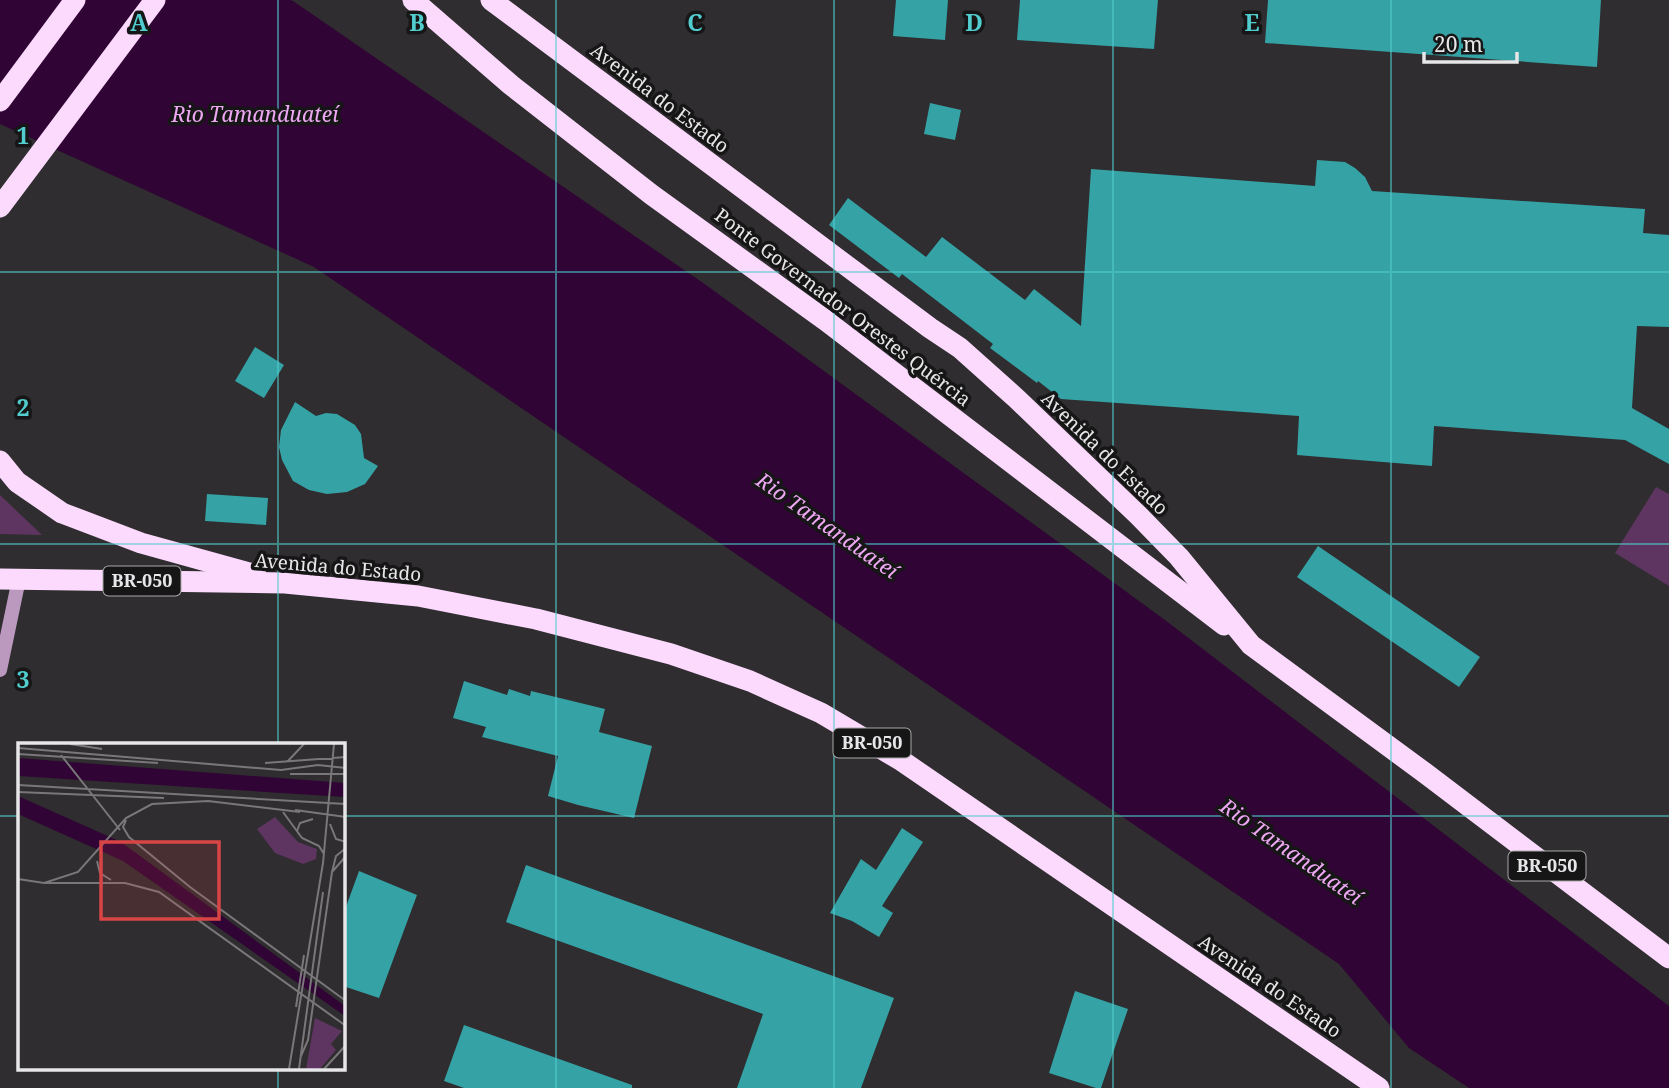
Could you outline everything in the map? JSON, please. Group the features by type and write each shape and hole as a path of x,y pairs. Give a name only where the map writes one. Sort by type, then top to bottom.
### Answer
{"highway":[{"path":"0,101 75,0"},
{"path":"0,207 155,0"},
{"name":"Ponte Governador Orestes Quércia","path":"413,0 511,85 652,195 825,320 1251,645"},
{"name":"Avenida do Estado","path":"491,0 960,348 1138,515 1179,557 1251,645 1669,958"},
{"path":"0,461 17,482 62,513 141,543 285,583"},
{"name":"Avenida do Estado","path":"10,579 285,583 418,596 536,619 671,654 750,681 821,713 902,761 1379,1088"}],"street":[{"path":"0,670 10,579"}],"shaded area":[{"path":"1656,487 1669,494 1669,586 1615,553"},
{"path":"0,495 42,535 0,534"}],"water":[{"name":"Rio Tamanduateí","path":"0,0 293,1 706,285 1165,620 1669,1006 1669,1088 1469,1088 1409,1048 1339,964 314,267 0,124"}],"building":[{"path":"896,0 948,0 945,40 893,36"},
{"path":"1020,0 1158,0 1154,49 1017,40"},
{"path":"1268,0 1601,0 1597,67 1265,43"},
{"path":"930,103 961,110 955,140 924,134"},
{"path":"1317,160 1345,162 1365,177 1372,191 1645,209 1643,233 1669,235 1669,327 1637,326 1632,408 1669,429 1669,464 1625,440 1434,426 1432,466 1297,455 1299,416 1061,399 990,348 993,344 902,274 899,278 829,225 848,198 926,257 942,237 1025,300 1034,289 1081,326 1091,169 1315,186"},
{"path":"255,347 284,365 264,398 235,381"},
{"path":"295,402 316,416 337,414 355,425 361,434 364,458 378,466 365,484 347,492 327,494 309,490 293,481 282,460 279,447 281,430"},
{"path":"207,494 268,498 266,525 205,521"},
{"path":"1318,546 1480,657 1459,687 1297,577"},
{"path":"464,681 507,695 509,689 530,696 531,691 605,709 599,732 652,746 634,818 548,796 558,756 482,737 486,727 453,718"},
{"path":"902,828 923,842 882,906 893,913 879,937 852,921 830,913 861,859 876,870"},
{"path":"526,865 894,998 861,1088 737,1088 763,1014 506,922"},
{"path":"359,871 417,895 379,998 345,987 345,910"},
{"path":"1075,991 1128,1009 1101,1088 1049,1073"},
{"path":"464,1025 632,1085 632,1088 464,1088 444,1081"}]}
